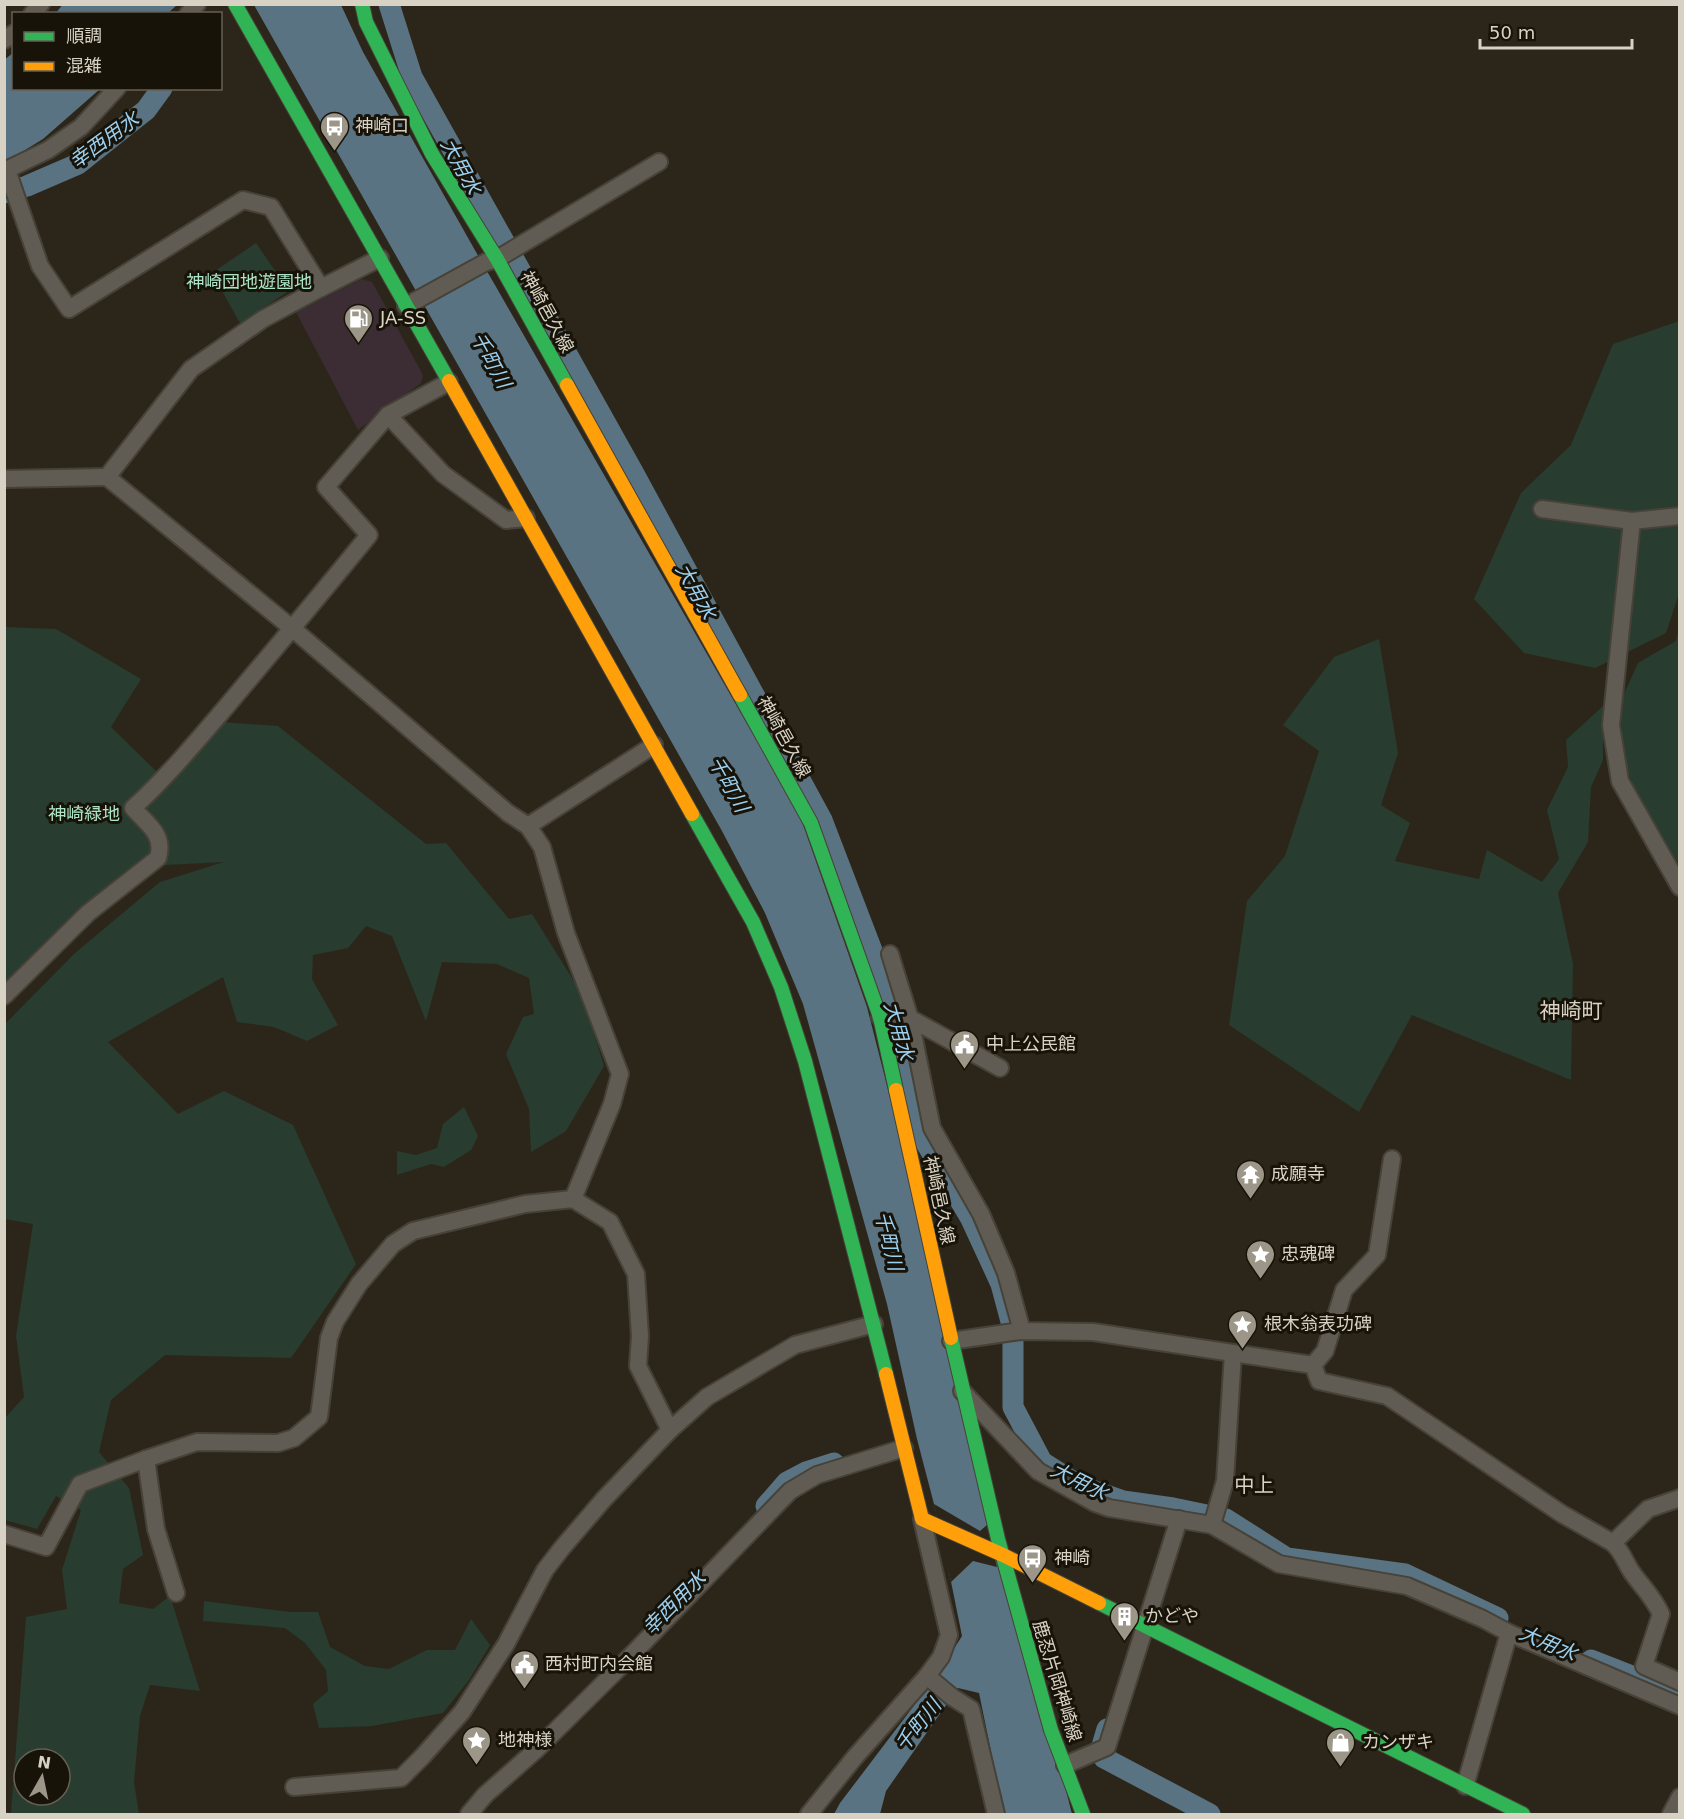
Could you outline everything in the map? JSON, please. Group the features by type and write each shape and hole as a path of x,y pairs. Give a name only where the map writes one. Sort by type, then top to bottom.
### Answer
{"street":[{"path":"235,4 380,258 411,304 449,382 753,922 781,987 805,1061 874,1324 949,1635 941,1657 929,1679 855,1757 809,1815"},
{"name":"神崎邑久線","path":"362,4 366,22 432,154 811,823 896,1017 951,1341 998,1553"},
{"path":"115,90 81,127 10,180 40,266 69,309 243,200 271,207 321,288"},
{"path":"411,304 518,247 659,162"},
{"path":"107,477 191,369 263,319 380,258"},
{"path":"4,996 87,913 158,858 161,848 159,837 133,808 158,785 293,629 369,535 326,487 388,415 449,382"},
{"path":"388,415 443,474 506,520 526,518"},
{"path":"4,479 107,477 293,629 508,813 528,826 542,847 566,933 620,1074 612,1104 573,1199"},
{"path":"1542,509 1632,521 1680,516"},
{"path":"1632,521 1611,725 1620,781 1680,887"},
{"path":"528,826 654,745"},
{"path":"890,954 896,1017 932,1128 981,1214 1005,1273 1022,1331"},
{"path":"896,1017 1000,1068"},
{"path":"1313,1365 1325,1351 1344,1290 1377,1254 1392,1159"},
{"path":"4,1534 46,1547 80,1484 146,1458 197,1442 279,1443 294,1438 319,1417 329,1338 335,1322 359,1284 393,1244 413,1231 525,1204 573,1199 610,1222 636,1274 640,1336 638,1366 670,1430"},
{"path":"294,1787 401,1778 462,1712 506,1644 545,1570 561,1548 670,1430 706,1397 795,1345 874,1324"},
{"path":"951,1341 1022,1331 1093,1332 1313,1365"},
{"path":"1214,1519 1225,1481 1233,1353"},
{"path":"1313,1365 1319,1381 1387,1396 1562,1514 1613,1543 1623,1553 1631,1570 1653,1597 1660,1614 1640,1677"},
{"path":"962,1391 1038,1471 1095,1503 1109,1508 1179,1519 1214,1519 1279,1564 1407,1586 1483,1619 1509,1633 1640,1677 1680,1682"},
{"path":"469,1815 485,1795 537,1749 619,1668 790,1491 817,1475 904,1448"},
{"path":"146,1458 156,1529 176,1593"},
{"path":"1613,1543 1648,1509 1680,1498"},
{"path":"922,1519 998,1553 1523,1815"},
{"path":"1065,1765 1107,1747 1179,1519"},
{"name":"鹿忍片岡神崎線","path":"998,1553 1051,1730 1082,1814"},
{"path":"1466,1786 1509,1633"},
{"path":"1640,1677 1680,1706"},
{"path":"929,1679 971,1709 996,1815"},
{"path":"1671,1815 1680,1797"}],"shaded area":[{"name":"JA-SS","path":"362,279 372,282 423,375 421,383 358,430 296,312"}],"green space":[{"name":"神崎団地遊園地","path":"256,243 289,291 240,323 212,273"},
{"path":"1679,321 1680,590 1666,633 1595,668 1524,653 1474,599 1521,493 1571,445 1613,344"},
{"name":"神崎緑地","path":"5,627 56,629 141,679 111,727 156,771 221,722 278,726 426,844 446,843 509,919 532,914 582,994 604,1066 566,1131 531,1152 529,1109 506,1054 523,1017 534,1014 529,978 497,964 442,962 426,1021 392,936 366,926 348,948 313,955 312,979 338,1025 307,1041 274,1027 237,1022 223,977 108,1042 178,1114 224,1091 293,1125 356,1264 291,1358 165,1355 111,1400 99,1452 129,1488 143,1555 123,1569 119,1603 153,1609 170,1596 200,1691 150,1685 140,1716 134,1782 139,1814 5,1814 5,1812 11,1813 12,1800 12,1807 72,1807 72,1747 16,1747 26,1617 67,1609 62,1570 81,1510 56,1496 37,1529 5,1520 5,1418 24,1397 16,1336 33,1224 5,1219 4,1025 75,953 160,882 224,862 146,866 5,993"},
{"path":"1679,629 1679,864 1643,809 1624,763 1620,703 1638,663 1676,641"},
{"path":"1379,639 1398,753 1381,805 1410,823 1395,861 1479,879 1487,850 1542,882 1559,859 1547,810 1568,767 1566,740 1603,706 1603,760 1591,787 1588,842 1558,893 1573,964 1571,1080 1412,1015 1359,1112 1229,1025 1247,901 1285,856 1319,751 1283,725 1334,657"},
{"path":"464,1107 478,1136 471,1150 444,1167 431,1164 397,1175 397,1151 416,1155 437,1148 443,1124"},
{"path":"204,1601 290,1612 318,1612 330,1647 365,1666 389,1669 427,1650 455,1650 471,1619 490,1645 469,1680 443,1713 372,1726 319,1728 313,1704 328,1691 326,1670 305,1643 285,1628 203,1621"}],"water":[{"path":"63,4 177,4 169,12 57,12"},
{"name":"千町川","path":"254,5 341,5 363,52 476,252 800,816 867,1007 1072,1814 1004,1814 979,1693 958,1688 886,1791 880,1814 834,1814 938,1674 962,1636 940,1527 917,1439 887,1304 803,1004 765,913 722,831"},
{"path":"12,54 12,90 99,90 43,139 4,163 4,60"}],"pier":[{"path":"934,1504 980,1531 987,1525 997,1567 973,1561 951,1582"}],"waterway":[{"name":"大用水","path":"389,4 412,77 633,472 822,820 896,1013 913,1082 920,1133 971,1219 1001,1284 1013,1329 1013,1407 1042,1462 1080,1486 1123,1501 1226,1519 1287,1558 1405,1574 1498,1618"},
{"name":"幸西用水","path":"4,193 27,186 78,164 146,110 161,90"},
{"name":"幸西用水","path":"766,1506 787,1482 806,1472 834,1463"},
{"name":"大用水","path":"1591,1660 1680,1696"},
{"path":"1107,1729 1102,1746 1104,1758 1210,1814"}],"traffic: fast":[{"path":"235,4 449,381"},
{"path":"362,4 366,22 432,154 497,259 567,385"},
{"path":"740,695 811,823 880,1017 896,1090"},
{"path":"692,814 753,922 781,987 805,1061 886,1374"},
{"path":"951,1338 998,1539 1051,1730 1083,1814"},
{"path":"1099,1603 1523,1814"}],"traffic: slow":[{"path":"449,381 692,814"},
{"path":"567,385 740,695"},
{"path":"896,1090 951,1338"},
{"path":"886,1374 922,1519 1003,1555 1099,1603"}],"place":[{"name":"神崎口","path":"334,152"},
{"name":"JA-SS","path":"359,344"},
{"name":"中上公民館","path":"965,1070"},
{"name":"成願寺","path":"1250,1200"},
{"name":"忠魂碑","path":"1260,1280"},
{"name":"根木翁表功碑","path":"1243,1350"},
{"name":"神崎","path":"1033,1584"},
{"name":"かどや","path":"1124,1642"},
{"name":"西村町内会館","path":"524,1690"},
{"name":"地神様","path":"477,1766"},
{"name":"カンザキ","path":"1341,1768"}],"district":[{"name":"神崎町","path":"1571,1011"},
{"name":"中上","path":"1254,1485"}]}
